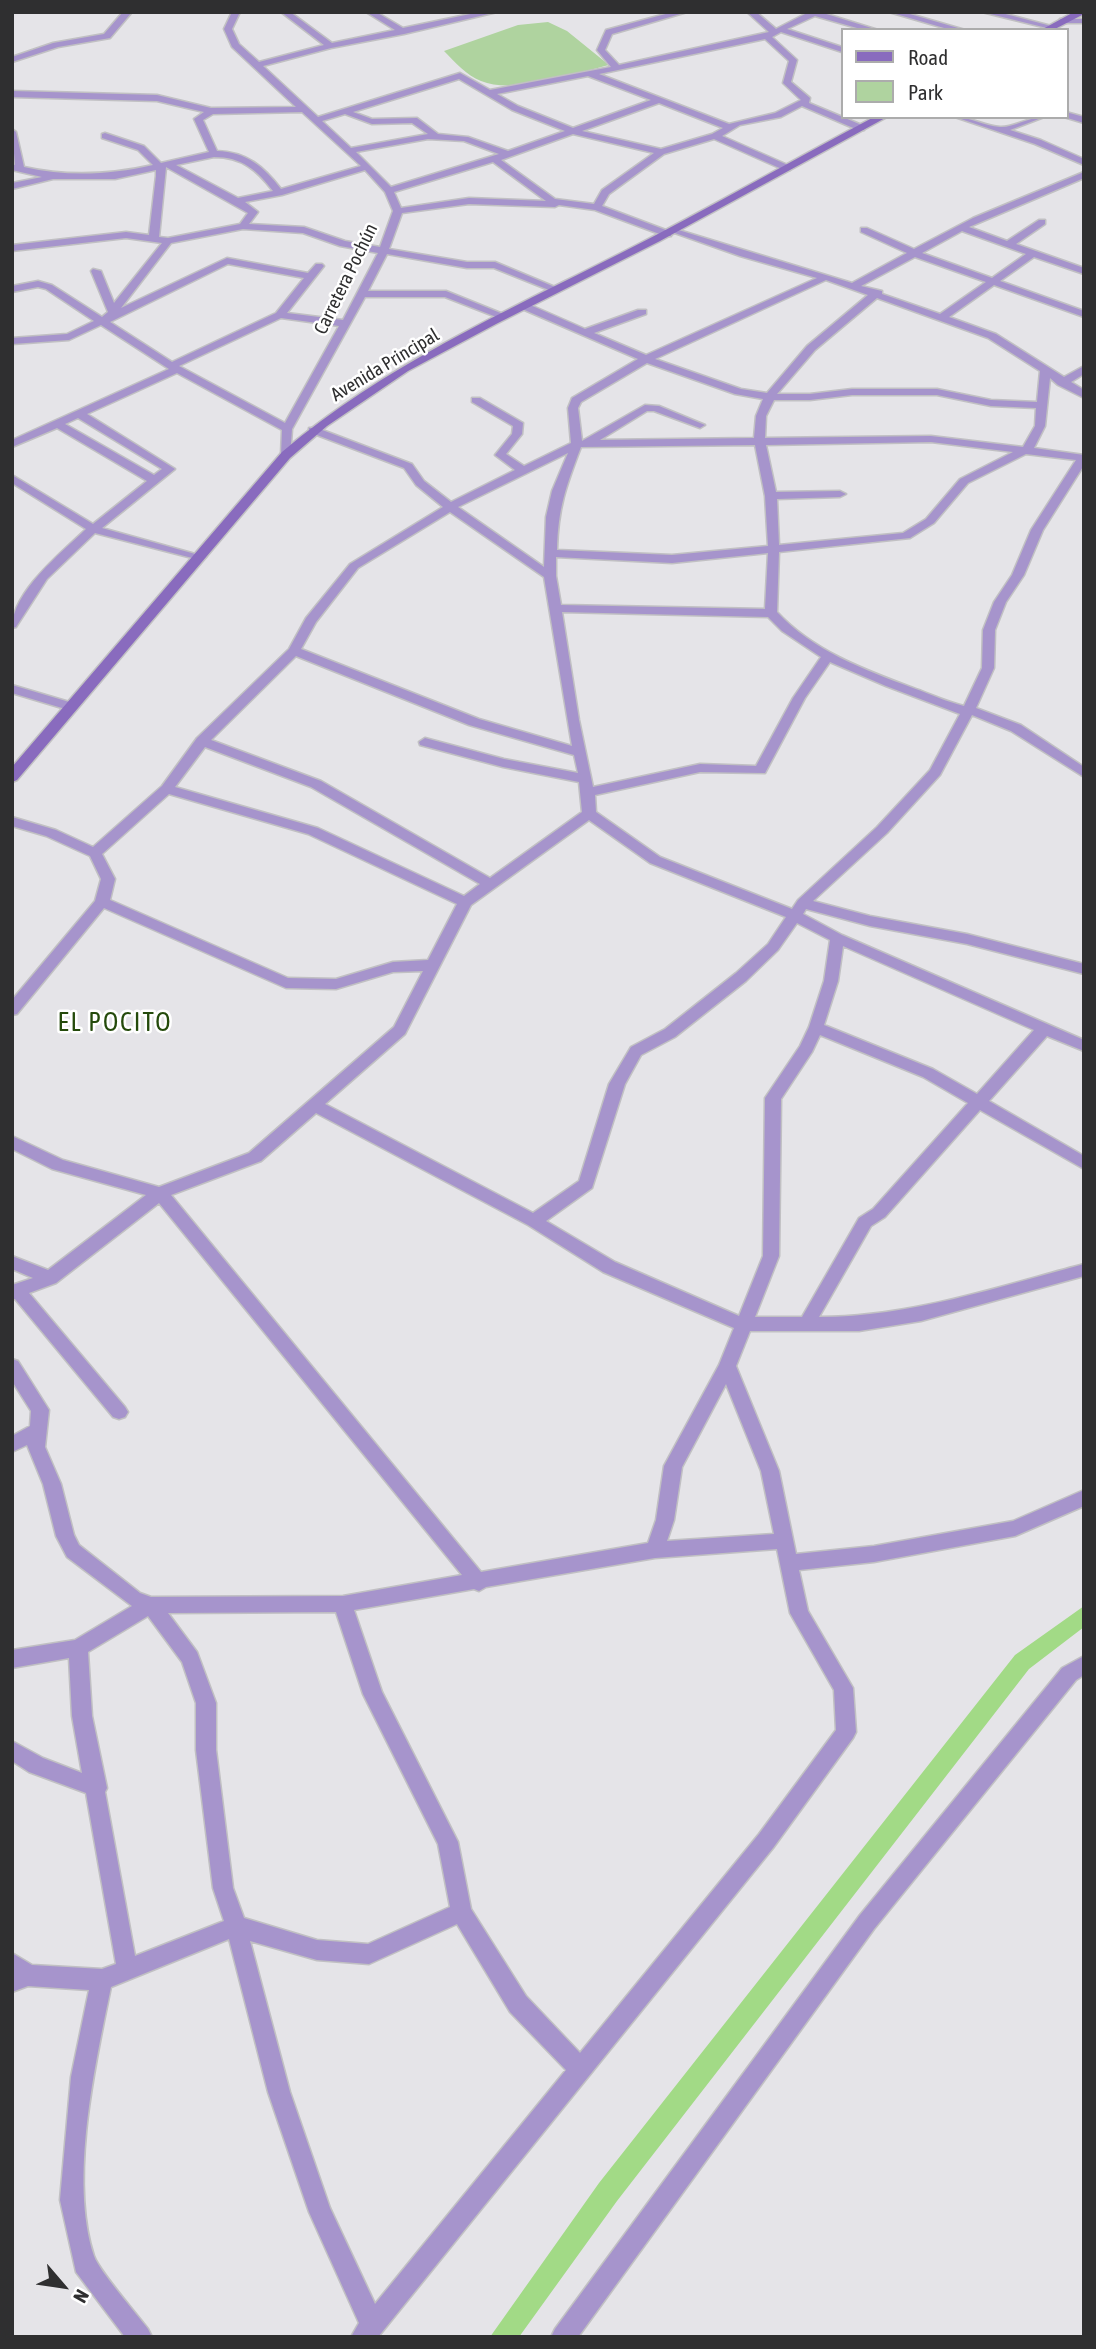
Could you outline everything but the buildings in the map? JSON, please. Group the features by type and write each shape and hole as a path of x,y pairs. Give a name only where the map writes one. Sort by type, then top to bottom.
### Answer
{"main road":[{"path":"1048,28 1082,12"},
{"name":"Avenida Principal","path":"12,777 286,455 313,430 406,368 671,232 878,119"}],"street":[{"path":"12,61 56,45 107,36 128,12"},
{"name":"Carretera Pochún","path":"236,12 228,29 235,45 367,167 389,191 398,211 384,250 362,294 343,323 287,429 286,455"},
{"path":"285,12 330,46"},
{"path":"370,12 404,32"},
{"path":"440,12 454,22"},
{"path":"258,65 330,46 493,12"},
{"path":"644,12 659,19"},
{"path":"617,68 601,50 609,33 683,12"},
{"path":"597,207 605,192 661,152 715,136 729,127 778,115 807,100 787,83 793,60 775,33 751,12"},
{"path":"893,12 953,28"},
{"path":"986,12 1048,28"},
{"path":"492,92 775,33 815,13 867,28"},
{"path":"1063,21 1084,21"},
{"path":"775,33 841,50"},
{"path":"588,73 729,127"},
{"path":"316,120 460,76 492,92 515,108 573,131 661,152"},
{"path":"12,94 157,98 211,111 302,109"},
{"path":"389,191 494,159 659,100"},
{"path":"802,103 862,128"},
{"path":"211,111 198,119 214,154"},
{"path":"346,111 359,120 382,124 414,120 434,134"},
{"path":"965,119 1084,162"},
{"path":"1000,131 1035,119"},
{"path":"12,132 16,167 55,177"},
{"path":"348,150 434,134 479,140 507,154"},
{"path":"105,136 141,148 165,166 237,201 253,212 243,226"},
{"path":"715,136 787,168"},
{"path":"12,186 55,177 116,176 214,154 230,153 258,166 279,193"},
{"path":"494,159 552,201 565,205"},
{"path":"154,239 155,211 162,195 165,166"},
{"path":"237,201 279,193 367,167"},
{"path":"855,285 962,228 1084,175"},
{"path":"398,211 469,201 597,207 743,254 855,285 943,317 992,336 1084,395"},
{"path":"1009,244 1042,222"},
{"path":"12,248 125,235 168,241 243,226 304,230 343,244 467,265 495,265 557,290"},
{"path":"962,228 1084,271"},
{"path":"864,230 916,254 1084,314"},
{"path":"110,317 168,241"},
{"path":"943,317 1033,253"},
{"path":"12,341 68,337 227,261 312,277"},
{"path":"12,444 280,315 319,266"},
{"path":"96,271 110,317"},
{"path":"589,814 587,785 579,752 550,576 556,496 581,444 573,408 576,400 646,359 826,277"},
{"path":"12,289 38,284 49,287 110,317 174,368 287,429"},
{"path":"878,293 836,324 771,397 760,418 761,443 771,496 774,551 771,613 784,631 830,655 877,678 1016,728 1084,773"},
{"path":"362,294 446,294 503,316"},
{"path":"524,306 646,359 739,392 771,397 810,397 852,392 937,392 991,403 1040,405"},
{"path":"583,333 642,312"},
{"path":"280,315 343,323"},
{"path":"1062,383 1084,369"},
{"path":"551,553 672,559 723,552 774,551 912,533 930,521 964,481 1028,449 1040,426 1045,372"},
{"path":"476,400 519,425 517,434 500,455 524,471"},
{"path":"95,853 167,789 202,741 294,651 310,621 354,566 450,507 581,444 645,408 655,408 700,425"},
{"path":"12,624 43,577 93,529 169,469 79,414"},
{"path":"57,423 154,480"},
{"path":"313,430 408,466 421,485 550,576"},
{"path":"534,1221 586,1184 617,1084 636,1051 670,1033 741,977 772,947 798,909 882,830 935,772 988,668 989,630 1000,602 1018,575 1037,530 1084,458 1028,449 919,438 761,443 581,444"},
{"path":"12,478 93,529 200,557"},
{"path":"771,496 840,494"},
{"path":"556,608 771,613"},
{"path":"294,651 474,722 579,752"},
{"path":"425,742 587,785 700,768 760,770 799,698 830,655"},
{"path":"12,689 72,707"},
{"path":"202,741 316,784 490,884"},
{"path":"167,789 313,831 466,902"},
{"path":"589,814 655,860 798,909 967,939 1084,970"},
{"path":"119,1412 15,1291 50,1278 160,1193 255,1157 400,1030 466,902 589,814"},
{"path":"12,821 51,833 95,853 109,884 102,902 12,1010"},
{"path":"102,902 286,983 336,984 393,967 435,965"},
{"path":"798,909 836,938 1084,1046"},
{"path":"655,1550 665,1520 673,1466 727,1366 741,1324 771,1255 773,1098 807,1048 816,1027 831,981 836,938"},
{"path":"816,1027 928,1073 981,1101 1084,1163"},
{"path":"808,1322 865,1222 879,1213 1044,1029"},
{"path":"314,1105 534,1221 609,1267 741,1324 859,1324 921,1314 1084,1270"},
{"path":"12,1142 58,1165 160,1193 479,1583"},
{"path":"12,1262 50,1278"},
{"path":"12,1366 40,1410 36,1447 52,1484 65,1536 73,1551 134,1599 151,1605 343,1604 479,1583 655,1550 785,1541"},
{"path":"151,1605 190,1658 206,1703 206,1750 223,1888 236,1926 279,2092 316,2200 368,2331 766,1841 846,1732 843,1688 799,1613 770,1471 727,1366"},
{"path":"12,1445 39,1429"},
{"path":"790,1563 874,1554 1015,1528 1084,1498"},
{"path":"343,1604 373,1694 447,1842 461,1912 518,2004 581,2070"},
{"path":"12,1659 78,1648 151,1605"},
{"path":"78,1648 82,1716 97,1788 127,1969"},
{"path":"563,2337 867,1922 1069,1674 1084,1665"},
{"path":"12,1750 36,1765 97,1788"},
{"path":"18,1973 102,1980 236,1926 317,1950 369,1954 461,1912"},
{"path":"102,1980 82,2077 71,2200 84,2264 140,2337"}],"green space":[{"path":"548,22 567,31 609,65 545,81 510,86 495,85 471,75 444,51 518,25"}],"waterway":[{"path":"503,2337 608,2192 1022,1662 1084,1615"}],"district":[{"name":"EL POCITO","path":"115,1023"}]}
